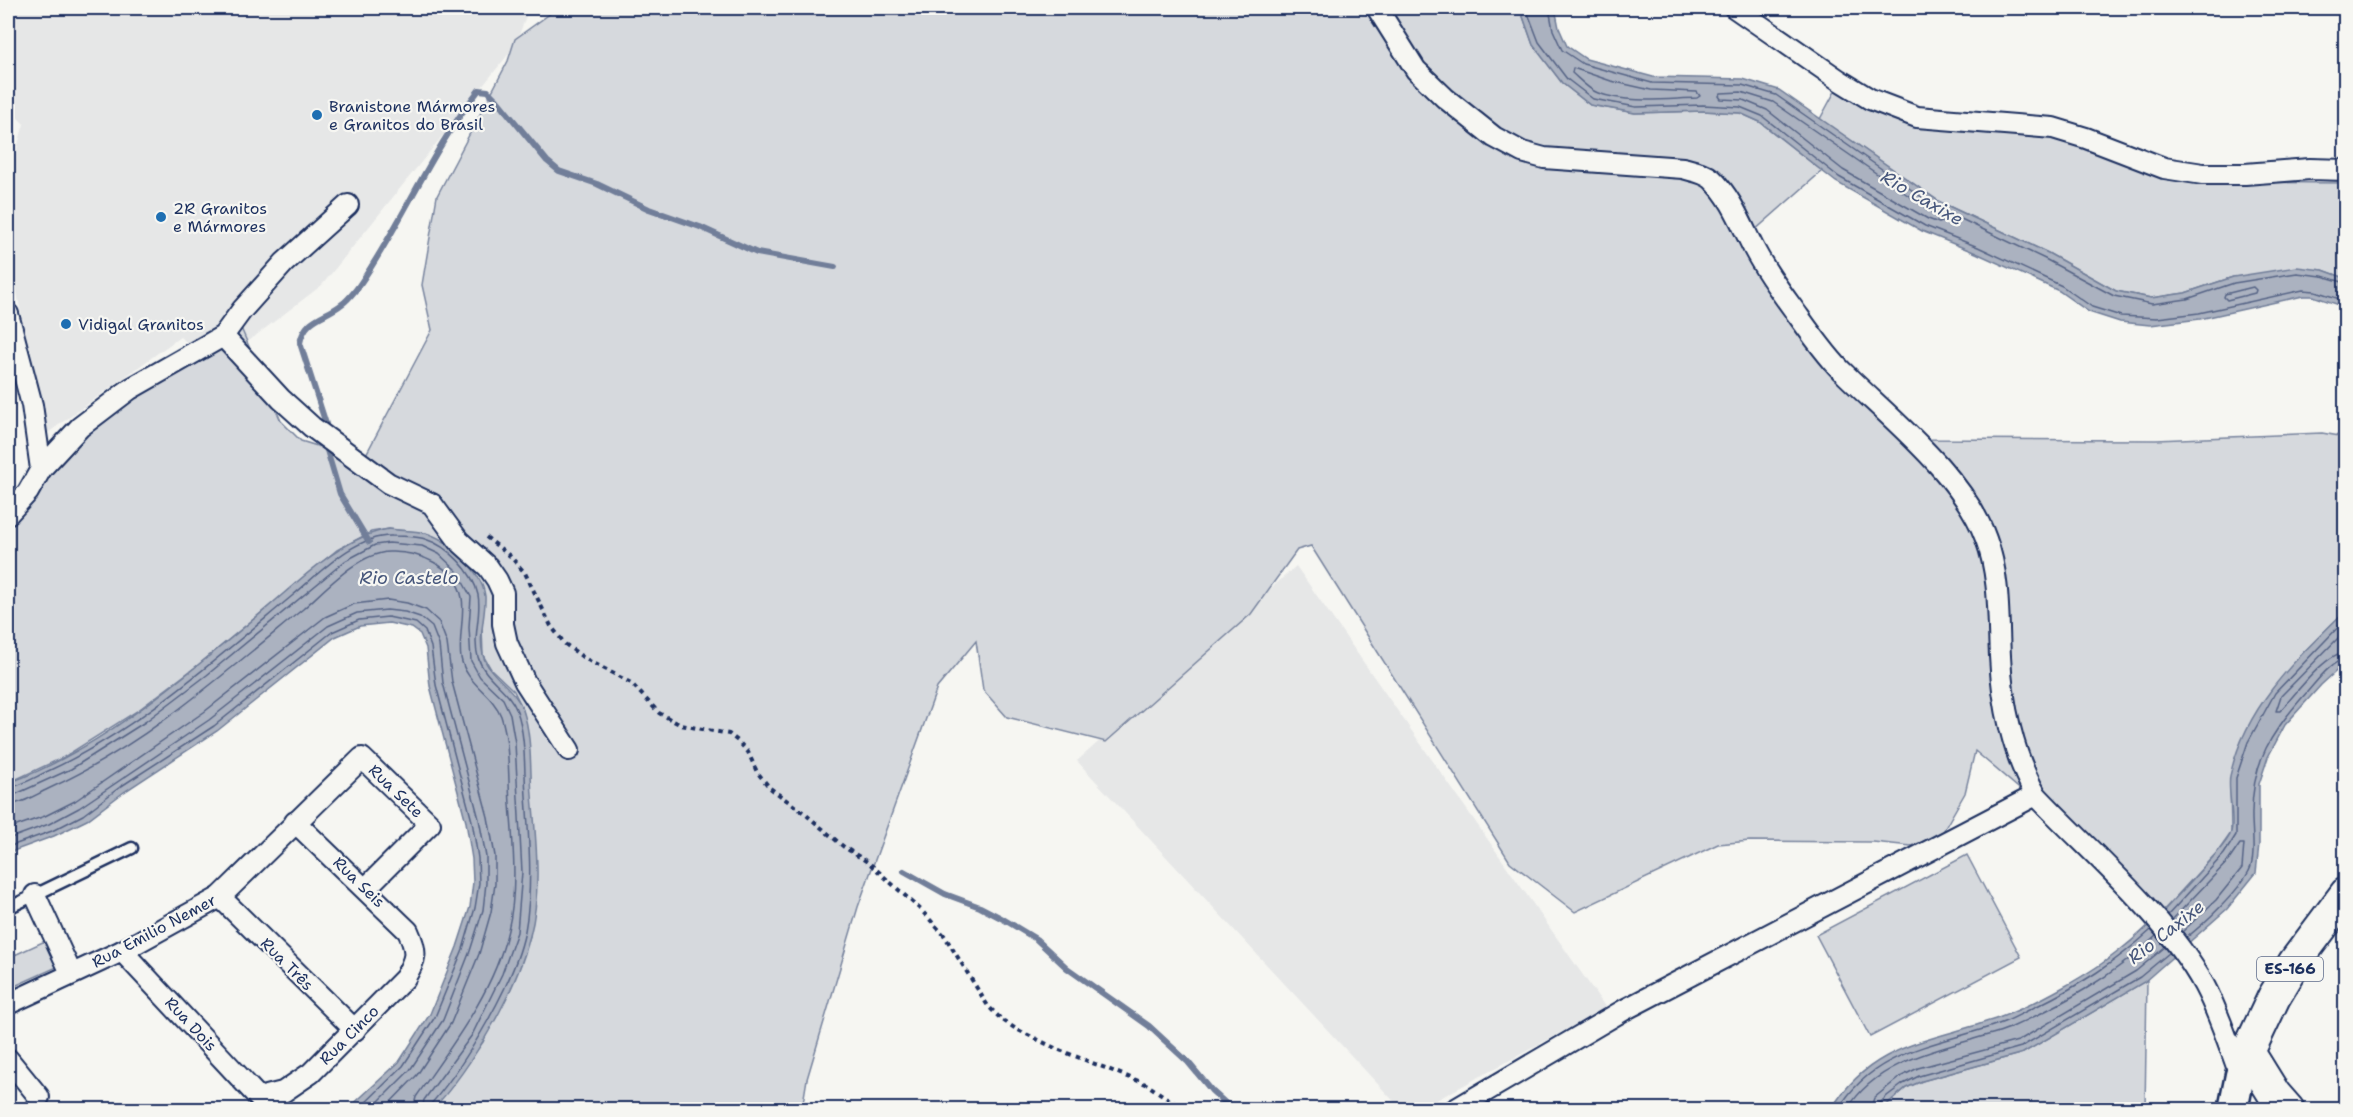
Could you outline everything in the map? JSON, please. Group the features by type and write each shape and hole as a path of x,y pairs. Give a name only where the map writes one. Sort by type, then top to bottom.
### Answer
{"main road":[{"name":"ES-166","path":"2244,1064 2274,997 2295,962 2346,894"},
{"path":"2233,1110 2244,1064"},
{"path":"2244,1064 2288,1110"}],"street":[{"path":"1377,8 1416,70 1445,98 1494,137 1522,152 1544,158 1683,168 1711,178 1727,198 1755,252 1794,310 1843,373 1869,395 1951,480 1986,539 1999,604 2003,694 2024,774 2037,795 2148,909 2186,956 2204,985 2244,1064"},
{"path":"1736,8 1855,90 1870,99 1917,117 2053,128 2164,168 2203,174 2245,174 2310,169 2346,170"},
{"path":"8,514 28,492 41,469 80,427 130,389 223,336 242,310 284,263 348,205"},
{"path":"8,314 32,405 41,469"},
{"path":"223,336 281,399 312,427 388,483 432,504 459,541 488,567 502,593 503,624 507,643 525,682 569,750"},
{"name":"Rua Emilio Nemer","path":"8,1004 122,951 220,897 362,758"},
{"name":"Rua Sete","path":"362,758 430,825 366,888"},
{"path":"1454,1110 1624,1010 2037,795"},
{"name":"Rua Seis","path":"296,822 408,931 415,948"},
{"path":"35,895 71,973"},
{"name":"Rua Três","path":"220,897 355,1030"},
{"name":"Rua Cinco","path":"259,1098 283,1092 311,1073 405,978 414,961 415,948"},
{"name":"Rua Dois","path":"122,951 259,1098"},
{"path":"8,1059 39,1097"}],"lane":[{"path":"8,908 132,848"}],"path":[{"path":"485,536 510,556 525,573 551,626 565,645 631,683 658,713 681,725 729,735 740,742 748,752 757,772 770,788 844,847 869,863 921,910 944,935 988,1006 1001,1019 1057,1049 1146,1084 1185,1110"}],"shaded area":[{"path":"8,8 529,8 515,46 322,285 217,365 180,337 45,435 8,247 8,179 24,124 8,108"},
{"path":"558,8 1520,8 1533,45 1562,83 1590,105 1635,113 1703,111 1740,113 1760,122 1822,171 1745,239 1767,287 1913,439 2156,440 2322,433 2345,437 2345,611 2302,654 2230,778 2231,833 2219,850 2160,914 2150,901 1975,751 1965,793 1941,835 1911,846 1873,842 1750,841 1718,844 1575,912 1510,862 1311,546 1297,550 1251,614 1106,742 1007,717 983,690 976,641 937,688 858,907 807,1079 802,1109 433,1109 483,1042 530,936 536,872 528,741 523,710 514,691 491,669 483,655 482,627 468,562 447,543 426,533 389,529 371,532 337,550 198,665 137,711 64,757 8,783 8,511 84,424 241,328 281,421 301,441 363,460 432,330 422,285 437,196 508,61 515,39"},
{"path":"1839,84 1878,106 2053,136 2226,182 2345,183 2345,278 2323,270 2233,277 2185,293 2151,298 2116,291 2048,253 1940,202 1820,119"},
{"path":"1296,566 1606,1008 1420,1109 1401,1109 1077,761"},
{"path":"1967,855 2021,957 1870,1037 1816,935"},
{"path":"45,941 57,967 8,989 8,958"},
{"path":"2147,980 2145,1109 1881,1110 1906,1088 1922,1081 2023,1053"}],"water":[{"name":"Rio Caxixe","path":"1520,8 1555,8 1559,28 1567,46 1586,59 1653,77 1743,79 1779,90 1940,202 2048,253 2116,291 2151,298 2185,293 2233,277 2297,267 2323,270 2345,278 2345,307 2313,296 2303,296 2200,319 2150,325 2120,322 2089,312 2059,291 1922,231 1836,182 1760,122 1740,113 1703,111 1635,113 1590,105 1562,83 1533,45"},
{"name":"Rio Castelo","path":"389,529 420,532 434,536 462,557 478,577 485,596 481,640 483,655 491,670 514,695 523,710 530,752 537,884 530,936 514,981 491,1028 463,1072 433,1109 348,1109 399,1062 430,1014 457,947 470,907 473,882 472,859 466,822 430,686 426,648 420,634 412,628 389,623 360,626 335,637 217,731 124,792 87,820 54,836 8,853 8,783 41,770 73,753 137,712 198,665 317,565 352,542"},
{"name":"Rio Caxixe","path":"2345,611 2345,663 2321,685 2285,725 2268,757 2259,784 2259,844 2256,873 2227,909 2144,982 2023,1053 1922,1081 1906,1088 1881,1109 1831,1110 1847,1087 1865,1070 1885,1057 1929,1039 2001,1017 2047,996 2108,959 2152,922 2217,853 2230,835 2232,822 2230,776 2237,751 2260,705 2291,665"}],"waterway":[{"path":"326,424 300,343 303,334 311,323 336,309 358,287 389,238 446,137 479,90 488,91 496,99 547,161 559,171 597,184 649,209 700,227 757,253 835,267"},
{"path":"326,447 340,494 369,542"},
{"path":"904,871 945,894 980,907 1036,939 1067,968 1149,1026 1188,1062 1212,1091 1233,1110"}],"place":[{"name":"Branistone Mármores e Granitos do Brasil","path":"317,115"},
{"name":"2R Granitos e Mármores","path":"161,217"},
{"name":"Vidigal Granitos","path":"66,324"}]}
